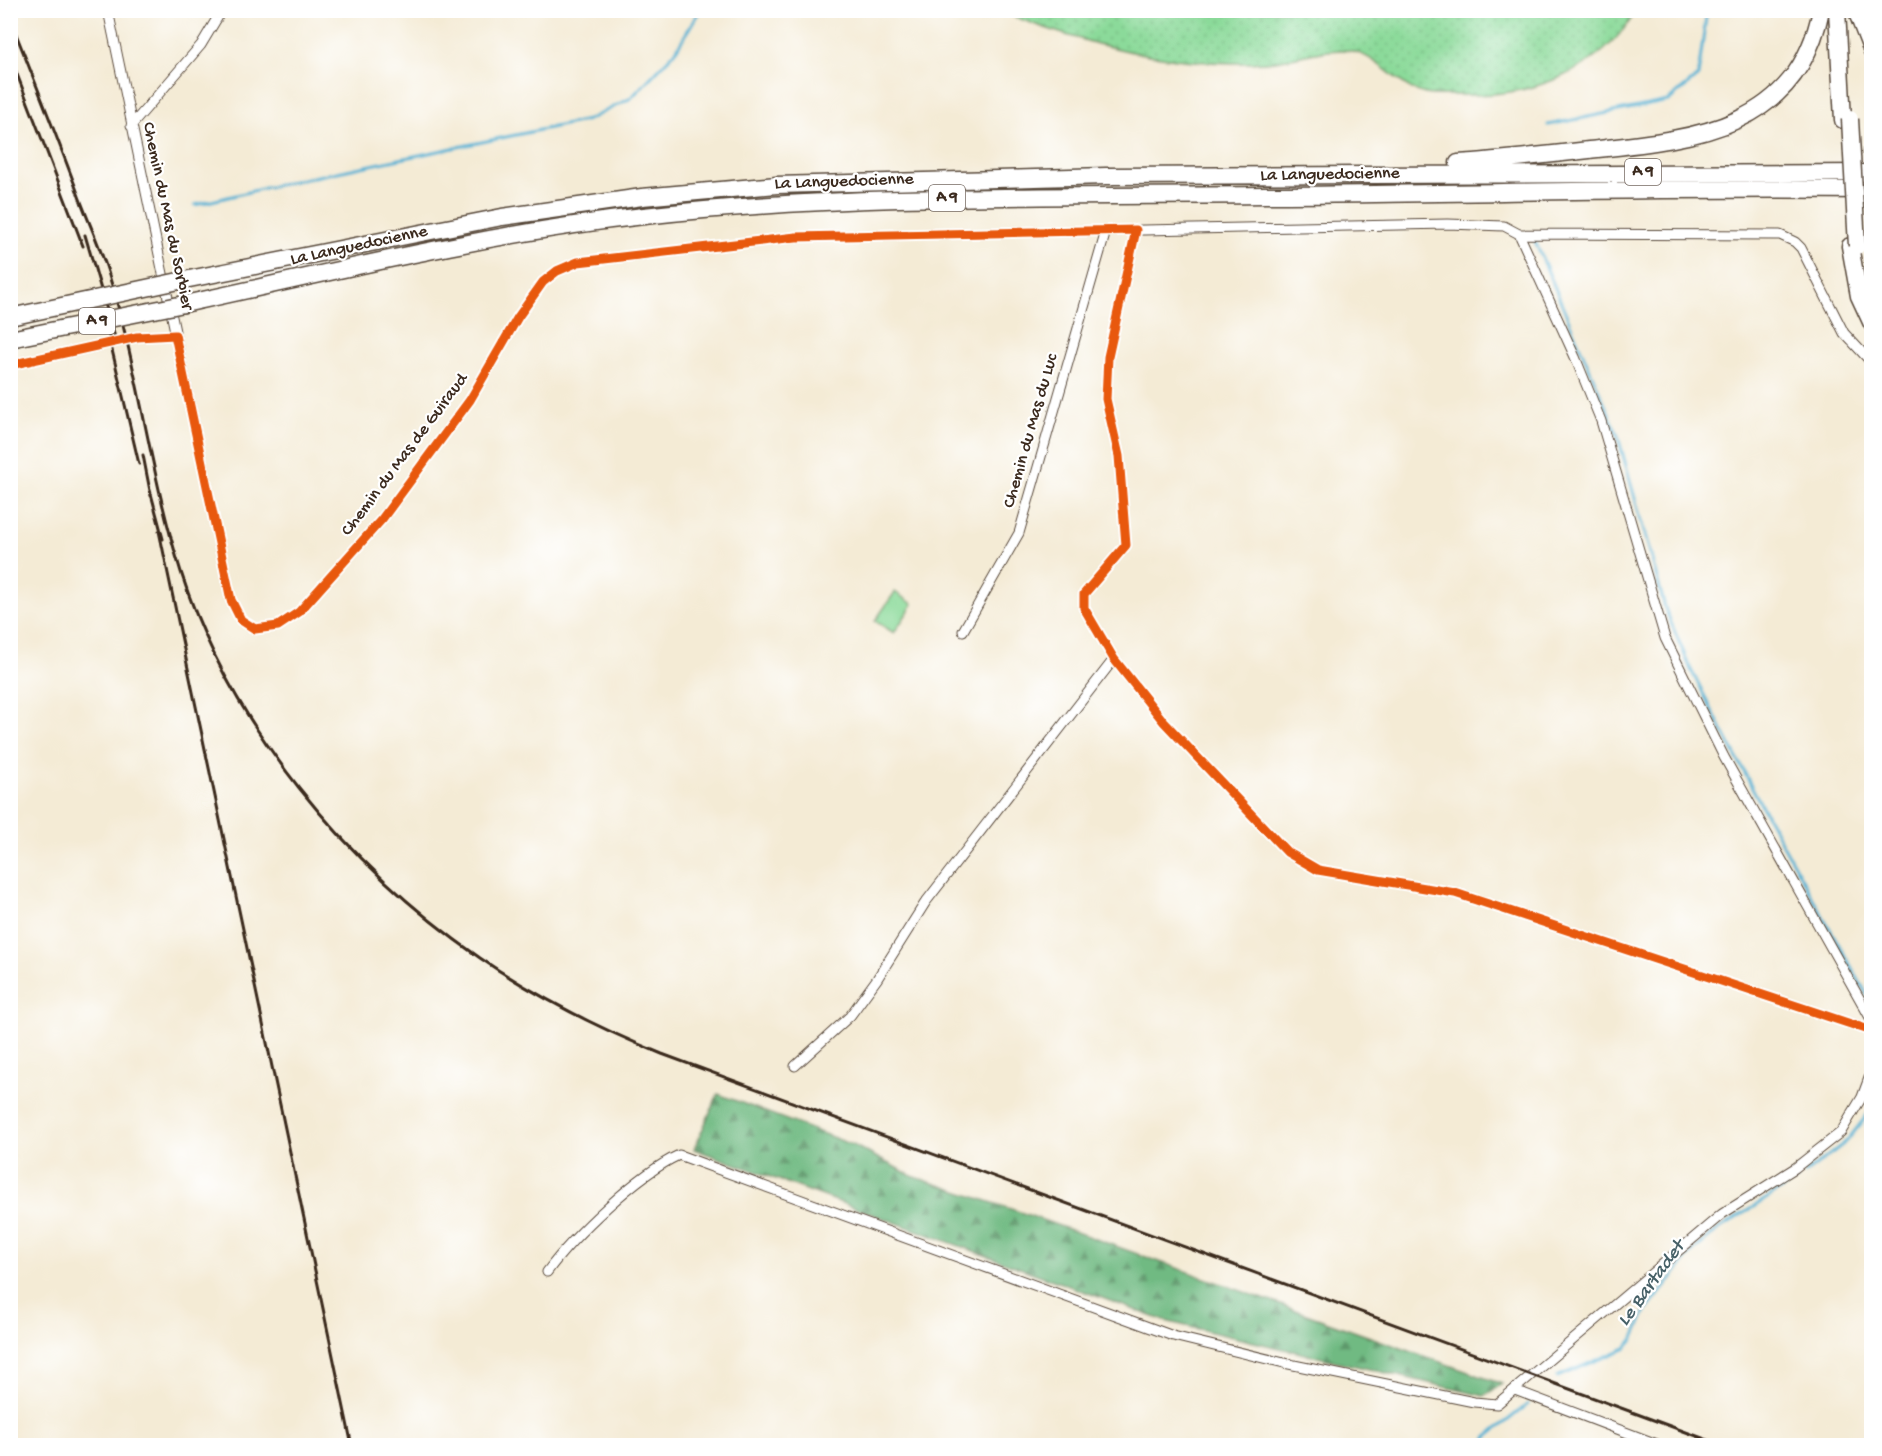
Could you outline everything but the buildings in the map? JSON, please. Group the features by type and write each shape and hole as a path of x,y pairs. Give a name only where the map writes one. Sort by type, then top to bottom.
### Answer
{"highway":[{"path":"1414,174 1446,164 1676,140 1725,127 1754,113 1789,82 1810,46 1821,10"},
{"path":"1837,10 1847,119"},
{"path":"1844,10 1854,246 1859,296 1872,324"},
{"path":"1856,10 1872,51"},
{"name":"La Languedocienne","path":"10,317 501,217 693,191 806,184 1015,177 1872,173"},
{"name":"La Languedocienne","path":"10,339 490,239 639,216 765,205 1004,197 1869,191"},
{"path":"1854,246 1862,281 1872,308"}],"street":[{"name":"Chemin du Mas du Sorbier","path":"10,365 137,337 174,335 108,10"},
{"path":"131,126 201,45 222,10"},
{"name":"Chemin du Mas de Guiraud","path":"174,335 231,600 241,620 255,629 278,626 299,612 382,519 470,400 518,317 543,282 578,262 796,237 1475,224 1504,226 1519,234 1770,235 1787,237 1801,248 1844,333 1872,363"},
{"path":"1136,230 1108,357 1106,399 1119,456 1126,545 1084,594 1084,608 1114,659 1164,722 1287,852 1318,870 1455,893 1872,1031"},
{"name":"Chemin du Mas du Luc","path":"963,631 1019,533 1106,231"},
{"path":"1519,234 1575,357 1601,421 1665,638 1724,758 1872,1021"},
{"path":"795,1066 850,1016 877,979 925,903 1114,659"},
{"path":"547,1272 572,1244 625,1194 663,1162 680,1155 1173,1336 1284,1363 1474,1402 1497,1404 1722,1214 1795,1168 1841,1132 1862,1097 1872,1071"},
{"path":"1515,1390 1662,1446"}],"green space":[{"path":"1636,10 1621,33 1603,51 1582,66 1559,78 1535,86 1483,95 1425,94 1404,84 1365,56 1354,52 1333,50 1266,62 1198,61 1130,52 1096,44 1000,11"},
{"path":"895,592 913,604 894,633 875,621"},
{"path":"718,1094 853,1145 912,1176 1020,1212 1502,1384 1484,1396 1165,1321 694,1149"}],"waterway":[{"path":"195,205 294,181 588,120 631,98 675,52 700,10"},
{"path":"1548,125 1668,101 1698,76 1707,10"},
{"path":"1534,239 1617,433 1666,611 1691,670 1768,818 1872,1004"},
{"name":"Le Bartadet","path":"1805,1174 1847,1141 1872,1109"},
{"name":"Le Bartadet","path":"1557,1377 1626,1348 1633,1340 1646,1311 1692,1252 1719,1229 1797,1179"},
{"name":"Le Bartadet","path":"1483,1446 1486,1438 1528,1404"}],"railway":[{"path":"10,19 102,253 128,346 170,535 181,572 203,629 230,684 262,738 299,788 340,836 384,881 431,921 480,958 546,999 615,1034 662,1054 1724,1446"},
{"path":"10,56 83,246"},
{"path":"85,235 116,341"},
{"path":"108,333 139,464"},
{"path":"143,455 151,496"},
{"path":"150,490 163,539"},
{"path":"159,531 352,1446"}],"cycle path":[{"path":"10,365 137,337 175,335 231,600 241,620 255,629 278,626 299,612 382,519 470,400 518,317 543,282 557,271 578,262 796,237 1136,230 1108,357 1106,399 1119,456 1126,545 1084,594 1084,608 1114,659 1164,722 1287,852 1318,870 1455,893 1872,1031"}]}
